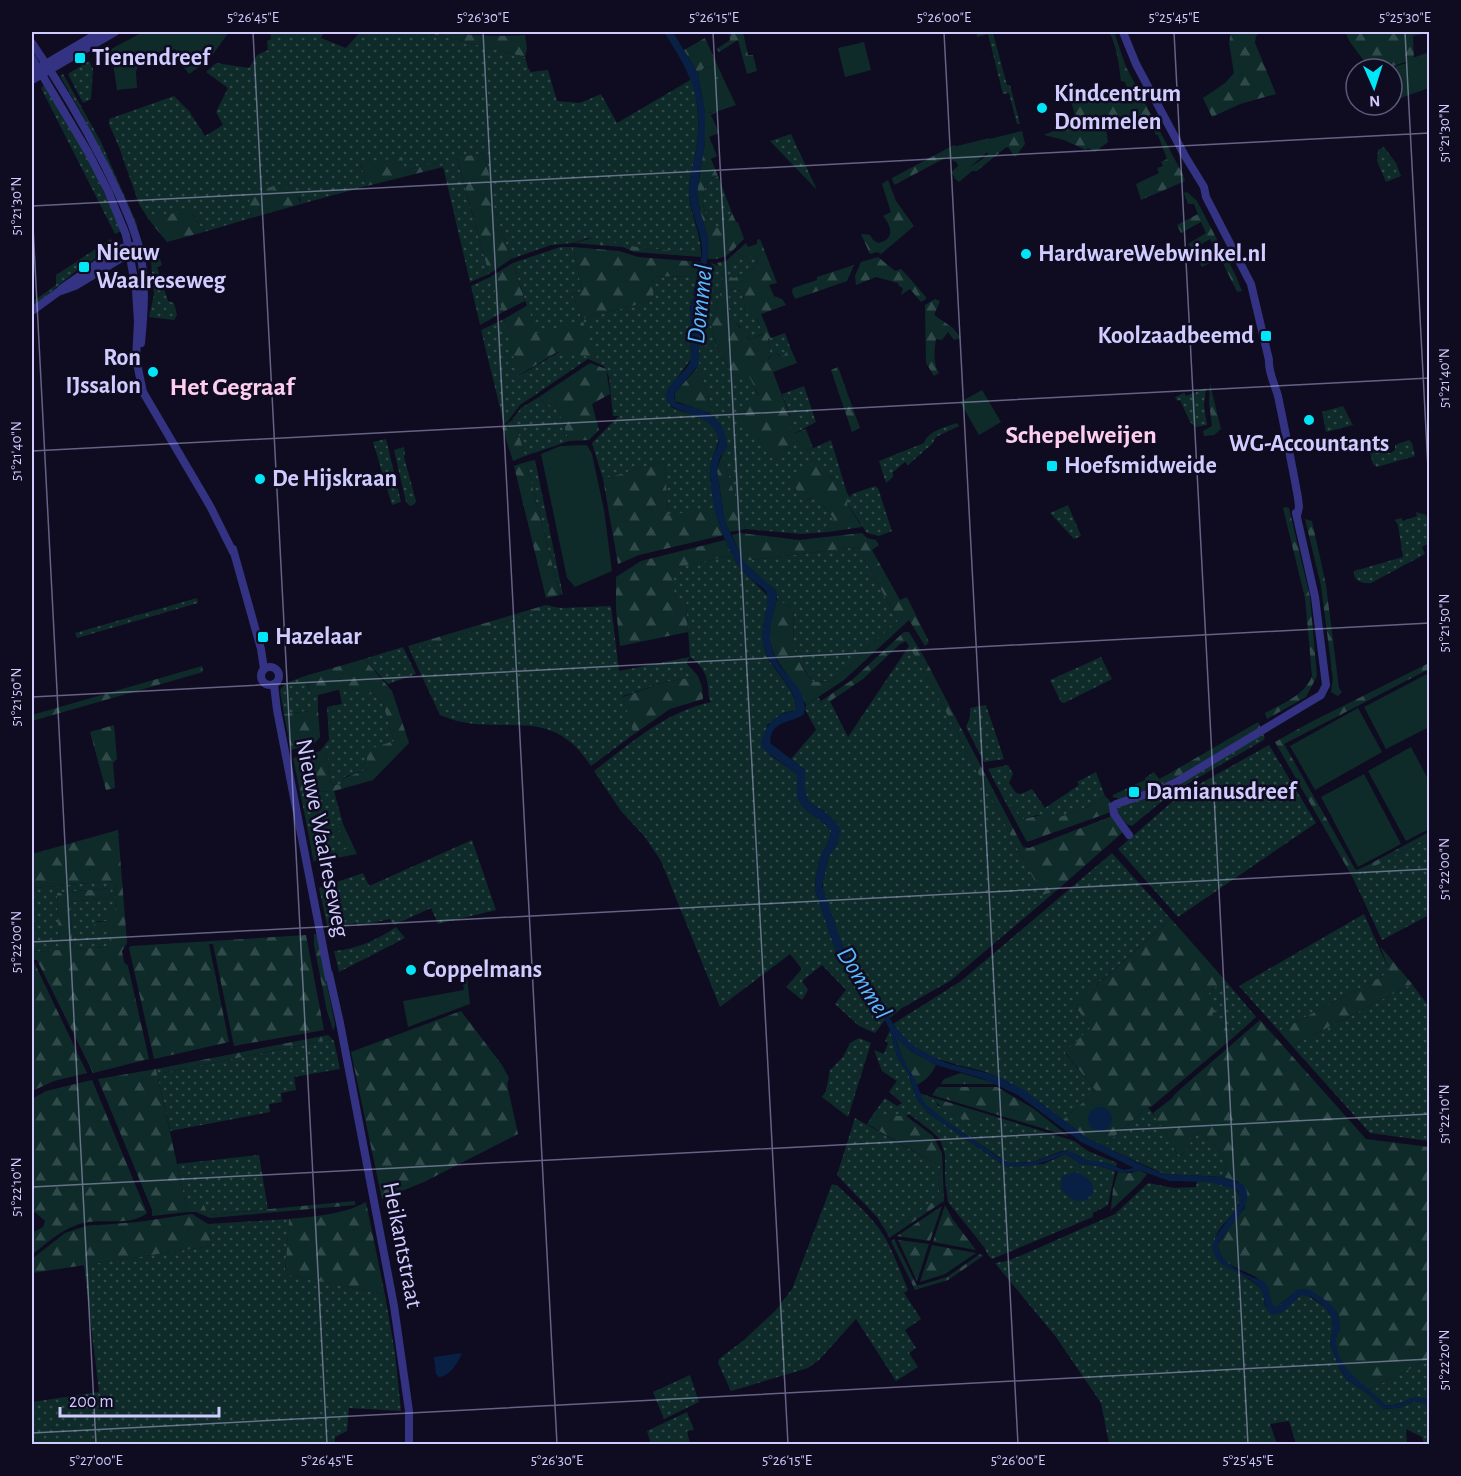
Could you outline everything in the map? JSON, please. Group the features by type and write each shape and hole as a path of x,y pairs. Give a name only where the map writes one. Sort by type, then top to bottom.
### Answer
{"street":[{"path":"48,67 100,32"},
{"path":"32,81 37,72 114,32"},
{"path":"1125,34 1136,64 1185,156 1199,189 1206,197 1251,284 1269,360 1273,368 1284,424 1297,516 1315,597 1324,675 1312,701 1178,781 1113,806 1114,814 1129,835"},
{"path":"32,43 81,120 116,187 138,246 144,286 141,386"},
{"path":"32,58 37,72 72,124 119,215 130,250 137,303 136,359 141,386 210,506 225,526 234,547 233,552 267,668 261,678 264,683 272,685 279,680 279,675 275,668 267,668"},
{"path":"32,311 58,292 75,286 138,246"},
{"name":"Nieuwe Waalreseweg","path":"272,685 345,1054"},
{"name":"Heikantstraat","path":"345,1054 394,1306 409,1411 410,1444"}],"green space":[{"path":"143,32 229,32 208,61 189,74 181,64 175,49 138,65 137,88 117,90 111,49"},
{"path":"270,32 324,32 321,38 346,48 360,32 408,32 438,35 525,57 531,72 548,70 557,101 580,103 601,94 617,123 692,79 698,128 689,197 701,253 642,248 588,238 573,243 551,245 511,259 494,207 492,184 483,153 457,159 489,274 470,282 443,167 436,163 405,170 402,159 361,165 367,186 301,204 300,198 282,187 250,212 251,218 204,232 188,210 149,220 139,204 109,119 174,96 189,111 205,136 223,125 216,112 228,88 206,72 216,63 249,68 257,55 268,50 267,41 271,39"},
{"path":"408,32 525,35 527,49 525,57 438,35"},
{"path":"729,32 743,32 748,55 753,55 757,71 747,74 738,40 719,52 717,49 730,40"},
{"path":"976,32 993,33 1020,124 1017,124 1009,93 1003,94 988,34 977,37"},
{"path":"1106,32 1114,32 1126,67 1185,181 1141,200 1136,184 1159,173 1157,168 1163,166 1161,162 1167,159 1158,135 1150,124 1142,126 1138,117 1133,119 1131,117 1110,126 1075,115 1071,101 1073,96 1117,95 1128,90 1125,82 1121,81 1110,33"},
{"path":"1231,32 1260,32 1256,36 1255,43 1276,94 1240,104 1212,117 1203,98 1225,83 1234,73 1229,43"},
{"path":"1345,32 1430,32 1413,36 1414,59 1404,62 1404,57 1361,57"},
{"path":"705,38 724,80 714,79 711,67 706,66 698,74 684,50"},
{"path":"864,42 871,70 845,77 838,48"},
{"path":"1427,53 1429,88 1404,97 1404,64 1407,63 1406,60"},
{"path":"89,61 93,69 91,99 83,103 68,74"},
{"path":"706,66 711,67 714,79 724,80 736,105 705,113 698,74"},
{"path":"63,74 101,142 138,227 136,228 101,150 60,76"},
{"path":"44,85 92,166 121,231 115,234 41,88"},
{"path":"716,112 711,115 719,133 709,137 717,156 711,159 718,176 706,181 705,213 712,224 718,228 728,226 728,215 732,213 744,239 725,256 708,259 708,238 697,193 705,141 705,113"},
{"path":"1073,121 1106,129 1108,142 1095,152 1044,135 1064,129"},
{"path":"1022,131 1025,144 1015,157 1008,147 1005,148 977,171 972,171 959,182 954,178 988,154 985,140"},
{"path":"791,134 817,190 770,141"},
{"path":"989,138 991,149 956,179 951,172 958,166 953,147"},
{"path":"954,145 957,147 959,164 947,157 894,185 892,178"},
{"path":"1384,147 1396,163 1401,176 1386,182 1377,161 1378,150"},
{"path":"483,153 492,184 494,207 511,259 489,274 457,158"},
{"path":"402,157 405,170 436,163 443,167 367,186 361,164"},
{"path":"718,176 732,213 728,215 728,226 723,228 713,225 703,205 706,181"},
{"path":"888,180 896,201 914,226 881,254 877,252 870,254 861,234 870,235 878,243 887,239 890,232 883,216 891,212 882,184"},
{"path":"277,185 296,192 301,204 251,218 249,202 252,193"},
{"path":"1187,192 1197,201 1242,291 1237,292 1220,257 1202,267 1198,261 1216,250 1210,239 1192,250 1188,244 1206,233 1201,222 1181,233 1177,225 1198,214 1194,204 1188,204 1184,193"},
{"path":"190,210 204,232 167,242 149,220"},
{"path":"593,238 642,248 701,253 701,257 634,252 623,247 573,243"},
{"path":"111,239 113,248 81,267 32,307 32,302 56,285 56,275"},
{"path":"760,239 777,283 769,285 774,296 782,299 786,305 761,314 771,338 768,339 770,350 766,357 768,359 776,353 779,356 784,355 790,347 797,363 773,372 791,419 786,421 793,434 806,429 813,448 807,451 797,440 775,460 737,416 759,396 750,378 737,378 731,374 712,331 713,314 723,279 722,271 717,263 726,261 746,243 748,247 757,244 757,240","holes":["737,254 748,258 755,256 758,263 752,269 734,278 726,275 731,260","730,289 743,291 745,313 756,318 763,334 750,340 747,332 739,327 728,311"]},
{"path":"560,247 573,247 582,291 572,294 582,319 654,300 652,276 697,277 690,308 691,359 667,392 671,407 706,420 717,433 718,439 710,476 716,508 668,516 665,461 603,479 592,443 619,416 613,416 609,377 604,366 588,359 520,405 504,424 481,330 504,319 519,376 559,352 536,334 513,263"},
{"path":"573,247 619,251 638,257 701,262 697,277 652,276 654,300 582,319 572,294 582,291"},
{"path":"737,254 748,258 755,256 758,263 752,269 734,278 726,275 731,260"},
{"path":"878,257 895,271 901,269 926,299 921,302 910,289 901,295 903,288 898,283 876,277 856,285 855,276 861,262"},
{"path":"160,259 162,265 157,267 168,301 174,303 177,315 174,320 149,317 154,295 151,261"},
{"path":"513,263 525,301 503,312 490,277"},
{"path":"711,263 720,266 723,282 713,314 712,330 715,341 731,374 750,378 759,397 738,416 775,460 797,440 807,451 831,440 847,493 834,478 827,476 806,501 815,495 834,519 826,527 828,532 801,534 745,529 722,454 727,447 725,436 713,416 702,378 696,369 699,359 698,321 703,283 709,283 711,279 713,271"},
{"path":"854,265 847,281 795,299 793,288 817,280 817,277"},
{"path":"490,277 503,312 480,325 471,286"},
{"path":"730,289 743,291 745,312 754,315 764,333 750,340 733,318 728,306"},
{"path":"935,299 940,301 934,315 953,328 961,338 954,340 948,332 942,340 936,339 934,352 939,373 934,376 926,363 925,305"},
{"path":"528,305 536,333 583,322 597,358 557,352 518,376 504,319"},
{"path":"785,333 790,347 788,352 781,356 776,353 767,359 770,350 768,339"},
{"path":"590,363 606,369 610,394 592,404 599,430 589,440 569,441 556,403 546,406 539,397"},
{"path":"838,367 860,428 852,432 831,370"},
{"path":"696,369 702,378 713,416 675,401 675,393"},
{"path":"1210,384 1221,429 1214,435 1204,436 1203,431 1212,426 1209,403"},
{"path":"804,386 816,422 793,434 785,421 791,418 782,394"},
{"path":"1206,388 1204,406 1207,425 1196,427 1190,422 1180,400 1177,401 1175,397 1184,393 1186,396"},
{"path":"982,390 1001,422 979,435 960,402"},
{"path":"539,397 546,406 556,403 569,441 525,456 517,428 512,420 521,408"},
{"path":"1343,406 1353,425 1326,432 1322,412"},
{"path":"512,420 517,428 525,456 513,461 502,427"},
{"path":"957,423 959,426 936,437 932,444 908,465 905,462 893,472 893,477 886,483 879,461 924,443 934,432"},
{"path":"386,439 401,502 392,505 373,442"},
{"path":"1409,440 1415,456 1377,467 1373,464 1370,453 1383,449 1386,453 1391,453 1395,450 1395,445"},
{"path":"587,445 592,454 604,510 612,571 575,587 567,578 541,454 560,446"},
{"path":"404,447 404,457 416,501 410,506 406,502 394,450"},
{"path":"722,454 745,529 730,532 725,522 717,471"},
{"path":"535,460 563,595 560,594 526,462"},
{"path":"665,461 668,515 716,508 724,535 639,555 618,564 603,479"},
{"path":"526,462 560,595 546,598 514,466"},
{"path":"815,462 827,476 838,480 849,496 847,504 862,527 828,532 826,527 834,519 815,495 805,501 791,482"},
{"path":"875,486 878,488 892,531 879,536 867,533 846,502 852,494"},
{"path":"1068,505 1081,536 1074,539 1050,513"},
{"path":"1283,508 1289,508 1310,597 1317,676 1306,697 1267,719 1265,713 1299,694 1312,676 1305,598"},
{"path":"1416,512 1426,515 1429,521 1427,532 1430,543 1422,547 1425,554 1371,583 1357,579 1354,571 1403,557 1398,525 1395,520 1401,518 1403,521 1417,516"},
{"path":"1305,519 1312,521 1326,585 1339,688 1342,692 1338,696 1331,692 1333,679 1321,586"},
{"path":"740,533 799,540 862,533 867,538 876,540 879,545 872,550 900,600 907,597 929,642 925,646 909,620 844,680 806,705 775,656 772,647 770,627 777,599 794,610 793,632 797,656 813,682 832,681 898,621 858,547 743,561 732,535"},
{"path":"725,540 735,560 728,556 673,569 675,602 686,599 688,632 620,646 616,609 616,577 641,561"},
{"path":"858,547 898,621 832,681 813,682 798,660 793,647 794,613 791,608 777,599 776,591 743,561"},
{"path":"728,556 735,560 768,596 763,628 764,648 792,693 796,710 783,713 767,725 770,755 798,775 797,790 804,805 831,830 816,874 815,890 837,954 885,1020 875,1033 859,1026 835,1004 846,990 822,965 802,981 808,990 802,1000 786,987 802,969 790,954 720,1007 661,861 645,837 621,811 594,771 664,721 711,702 705,674 690,657 686,600 675,602 672,569"},
{"path":"197,598 198,603 91,634 77,638 75,633"},
{"path":"546,605 560,608 611,606 619,671 690,657 686,663 698,676 665,682 623,696 634,734 591,766 575,746 558,733 540,727 462,722 440,715 410,651 547,609"},
{"path":"546,605 547,609 410,651 408,646"},
{"path":"904,632 909,632 924,657 1023,847 1029,848 1112,816 1123,830 1056,891 1042,895 934,689 906,641 863,679 823,706 821,701 852,680"},
{"path":"909,646 1042,895 1056,891 950,981 902,1008 890,1018 877,993 844,950 823,891 823,880 829,856 838,843 824,811 808,801 805,791 805,770 791,759 816,730 805,709 806,705 818,697 823,705 830,701 848,737"},
{"path":"403,647 416,674 388,684 364,659"},
{"path":"1101,657 1112,679 1064,703 1061,702 1050,680"},
{"path":"364,659 392,691 409,743 373,780 334,791 300,792 293,758 321,751 327,754 331,785 341,784 344,778 368,769 366,750 394,741 383,704 373,694 365,694 349,687 315,696 311,694 305,676"},
{"path":"1429,663 1429,669 1284,744 1355,869 1368,865 1429,832 1429,837 1353,878 1275,742"},
{"path":"202,666 203,672 32,721 32,715"},
{"path":"1429,673 1429,727 1386,749 1364,707"},
{"path":"305,676 309,690 315,696 318,695 318,710 284,714 280,690 286,683"},
{"path":"698,676 703,699 670,709 634,734 623,697 665,682"},
{"path":"349,687 365,694 373,694 383,704 394,741 368,769 344,777 341,784 331,785 327,754 320,751 329,740 327,707 342,704 339,689"},
{"path":"986,705 1004,759 984,762 966,727 970,717 970,708"},
{"path":"1358,708 1382,752 1315,790 1290,746"},
{"path":"318,710 320,737 315,743 291,750 284,714"},
{"path":"1258,722 1261,728 1168,782 1120,799 1113,797 1145,780 1154,772 1159,779 1165,776"},
{"path":"114,725 117,759 113,763 115,788 106,790 90,732"},
{"path":"1263,734 1265,738 1262,741 1173,792 1132,826 1127,824 1117,812 1118,807 1169,788"},
{"path":"1269,745 1316,823 1178,917 1118,849 1180,795"},
{"path":"1411,747 1429,781 1429,829 1406,841 1368,771"},
{"path":"1008,765 1013,774 1009,783 1016,793 1021,794 1032,789 1045,808 1079,785 1077,782 1096,772 1105,796 1092,805 1063,816 1052,818 1037,815 1023,819 1019,817 1012,805 1007,805 988,769"},
{"path":"1364,774 1401,844 1358,867 1321,797"},
{"path":"334,791 343,824 308,831 300,792"},
{"path":"1105,796 1110,801 1111,812 1027,842 1007,805 1012,805 1019,817 1023,819 1042,815 1052,818 1092,805"},
{"path":"343,824 357,854 316,862 321,855 347,849 347,847 340,831 316,836 318,853 313,859 308,831"},
{"path":"118,830 127,943 122,951 124,962 128,966 149,1059 93,1073 37,960 33,960 87,1073 54,1081 32,1091 32,952 59,950 57,893 110,888 111,898 70,902 73,949 111,947 109,932 94,931 94,922 109,921 109,913 117,912 115,881 32,888 32,854"},
{"path":"340,831 348,849 321,855 314,862 313,859 318,853 316,836"},
{"path":"1429,837 1429,915 1382,940 1353,878"},
{"path":"472,840 496,910 438,924 431,908 394,925 390,919 358,926 356,923 328,929 319,888 363,873 369,886"},
{"path":"1112,853 1171,919 1095,986 1076,1008 1092,1027 1065,1053 1096,1091 1063,1120 1007,1081 925,1053 909,1042 893,1024 961,981"},
{"path":"115,881 117,912 109,921 96,921 109,932 112,947 73,949 70,902 111,898 110,888 57,893 59,950 32,952 32,888"},
{"path":"1364,914 1390,972 1279,1031 1239,986"},
{"path":"1171,919 1224,979 1207,995 1218,1008 1212,1014 1235,1036 1103,1146 1087,1138 1063,1120 1096,1091 1065,1052 1091,1027 1074,1005"},
{"path":"396,927 405,938 339,972 334,951 366,943"},
{"path":"314,934 317,934 335,1025 333,1030 327,1011 314,945"},
{"path":"306,935 324,1030 234,1046 213,944 209,944 229,1042 154,1059 129,948 131,946"},
{"path":"1380,946 1412,984 1292,1046 1279,1031 1390,972"},
{"path":"467,976 470,1004 408,1027 403,1001 464,990 462,977"},
{"path":"1224,979 1256,1017 1235,1036 1212,1014 1207,995"},
{"path":"1412,984 1429,1007 1429,1141 1370,1133 1292,1046"},
{"path":"461,1011 502,1065 509,1078 507,1084 518,1134 424,1182 382,1199 351,1052"},
{"path":"1260,1020 1366,1139 1429,1147 1429,1359 1369,1390 1351,1375 1341,1361 1336,1347 1339,1319 1330,1305 1305,1289 1296,1292 1274,1307 1262,1282 1224,1259 1218,1244 1245,1208 1239,1182 1223,1177 1226,1163 1220,1151 1198,1132 1181,1156 1153,1113"},
{"path":"890,1030 897,1057 908,1073 916,1098 928,1113 1005,1166 1043,1164 1066,1154 1080,1164 1115,1171 1108,1205 1093,1213 1093,1217 992,1259 948,1202 945,1155 940,1139 909,1114 906,1116 872,1116 885,1098 897,1106 902,1103 889,1092 897,1081 882,1071 874,1050 884,1054 888,1043 885,1041"},
{"path":"328,1035 332,1039 162,1073 161,1068"},
{"path":"895,1036 912,1052 936,1065 928,1077 917,1085 903,1059"},
{"path":"859,1038 871,1043 848,1117 822,1097 826,1091 830,1070 843,1057 850,1043"},
{"path":"332,1039 340,1069 294,1077 296,1090 281,1093 282,1102 269,1104 270,1112 170,1131 156,1069 161,1068 163,1073"},
{"path":"156,1069 186,1205 203,1203 208,1215 355,1201 355,1205 210,1218 196,1212 152,1216 152,1210 98,1079"},
{"path":"961,1073 998,1084 941,1084 944,1079"},
{"path":"92,1080 147,1213 126,1221 95,1221 80,1224 58,1235 32,1255 32,1233 43,1227 45,1221 32,1212 32,1099 46,1091"},
{"path":"938,1087 997,1087 1034,1109 1068,1136 932,1095"},
{"path":"919,1093 934,1098 938,1106 975,1120 987,1114 1074,1141 1088,1151 1117,1163 1116,1167 1086,1160 1073,1153 1062,1151 1032,1162 1008,1163 941,1118 924,1103"},
{"path":"934,1098 987,1114 975,1120 962,1119 945,1110"},
{"path":"1148,1107 1165,1131 1175,1151 1181,1156 1198,1132 1215,1146 1226,1163 1223,1177 1164,1174 1103,1146"},
{"path":"872,1116 906,1116 933,1136 942,1153 944,1201 889,1238 887,1233 940,1197 938,1176 941,1167 867,1124"},
{"path":"855,1118 941,1167 938,1176 940,1197 887,1233 877,1217 837,1175"},
{"path":"259,1155 268,1209 208,1215 186,1205 177,1164"},
{"path":"1139,1170 1147,1174 1111,1210 1113,1189 1118,1172 1130,1173"},
{"path":"1197,1181 1226,1185 1237,1192 1239,1198 1236,1209 1216,1236 1217,1259 1256,1284 1263,1293 1265,1307 1292,1302 1301,1295 1307,1295 1325,1307 1332,1318 1333,1329 1330,1343 1340,1370 1347,1380 1367,1393 1383,1409 1399,1408 1415,1401 1429,1405 1429,1444 1424,1444 1422,1437 1406,1429 1407,1444 1296,1444 1289,1421 1270,1424 1277,1444 1109,1444 1101,1403 1056,1337 995,1263 1027,1253 1115,1214 1148,1183 1174,1188 1196,1187"},
{"path":"832,1184 838,1186 870,1218 892,1251 908,1290 904,1293 921,1319 905,1330 916,1348 909,1353 918,1367 896,1381 856,1319 819,1360 808,1368 731,1391 718,1363 719,1359 744,1340 776,1310 792,1289"},
{"path":"366,1202 385,1295 285,1274 289,1219 338,1212"},
{"path":"945,1205 953,1220 976,1250 933,1242"},
{"path":"942,1206 930,1241 897,1236"},
{"path":"192,1214 208,1224 211,1246 32,1273 32,1259 65,1233 86,1226 138,1222"},
{"path":"289,1219 285,1274 385,1295 395,1353 401,1411 349,1408 347,1431 335,1437 335,1444 32,1444 32,1402 99,1392 84,1265 211,1246 208,1224"},
{"path":"894,1239 917,1286 947,1277 980,1254 983,1256 948,1280 915,1290 891,1241"},
{"path":"898,1240 929,1244 917,1281"},
{"path":"932,1245 976,1253 945,1274 920,1282"},
{"path":"1429,1359 1429,1400 1417,1398 1385,1405 1369,1390"},
{"path":"690,1375 699,1402 664,1419 653,1392"},
{"path":"687,1412 694,1430 687,1431 690,1444 651,1444 647,1431"}],"water":[{"name":"Dommel","path":"664,32 673,32 698,74 705,113 705,141 697,193 709,251 699,303 699,364 675,393 674,398 677,403 711,415 722,427 727,447 720,457 717,471 725,522 744,562 776,591 770,631 772,646 775,657 799,690 805,705 804,714 782,723 774,730 770,743 805,770 805,791 808,801 830,816 839,826 838,843 829,856 822,886 849,958 877,993 893,1024 909,1042 922,1051 946,1063 994,1075 1024,1090 1087,1138 1151,1169 1164,1174 1223,1177 1244,1185 1247,1200 1244,1208 1218,1244 1226,1261 1242,1273 1263,1281 1268,1287 1274,1307 1280,1305 1298,1289 1312,1291 1328,1302 1336,1311 1339,1319 1340,1330 1336,1336 1336,1343 1338,1354 1347,1370 1386,1405 1422,1398 1429,1400 1429,1405 1415,1401 1399,1408 1383,1409 1367,1393 1347,1380 1340,1370 1330,1343 1333,1329 1332,1318 1325,1307 1312,1297 1301,1295 1283,1312 1272,1315 1266,1308 1258,1286 1220,1262 1212,1248 1216,1236 1239,1205 1237,1190 1210,1182 1169,1181 1139,1170 1123,1173 1099,1166 1080,1164 1066,1154 1029,1166 1005,1166 928,1113 916,1098 908,1073 897,1057 890,1030 883,1016 837,954 815,890 816,874 831,830 802,806 797,793 797,775 761,747 764,732 769,724 782,714 796,710 795,700 764,649 762,638 767,593 747,575 736,561 717,519 710,472 711,461 719,442 718,437 710,425 673,407 666,398 669,387 690,362 690,312 702,248 689,191 698,125 696,96 687,71","holes":["895,1037 912,1052 936,1065 981,1078 1018,1095 1081,1142 1134,1168 1124,1170 1103,1162 1086,1160 1067,1150 1032,1162 1008,1163 924,1103"]},
{"path":"1095,1107 1105,1107 1112,1114 1112,1124 1105,1131 1095,1131 1088,1124 1088,1114"},
{"path":"1076,1172 1089,1179 1092,1185 1093,1193 1085,1200 1072,1199 1061,1188 1062,1176"},
{"path":"462,1353 450,1372 439,1377 436,1374 434,1357"}],"place":[{"name":"Tienendreef","path":"80,58"},
{"name":"Kindcentrum Dommelen","path":"1042,108"},
{"name":"HardwareWebwinkel.nl","path":"1026,254"},
{"name":"Nieuw Waalreseweg","path":"84,267"},
{"name":"Koolzaadbeemd","path":"1266,336"},
{"name":"Ron IJssalon","path":"153,372"},
{"name":"WG-Accountants","path":"1309,420"},
{"name":"Hoefsmidweide","path":"1052,466"},
{"name":"De Hijskraan","path":"260,479"},
{"name":"Hazelaar","path":"263,637"},
{"name":"Damianusdreef","path":"1134,792"},
{"name":"Coppelmans","path":"411,970"}],"district":[{"name":"Het Gegraaf","path":"232,387"},
{"name":"Schepelweijen","path":"1081,435"}]}
